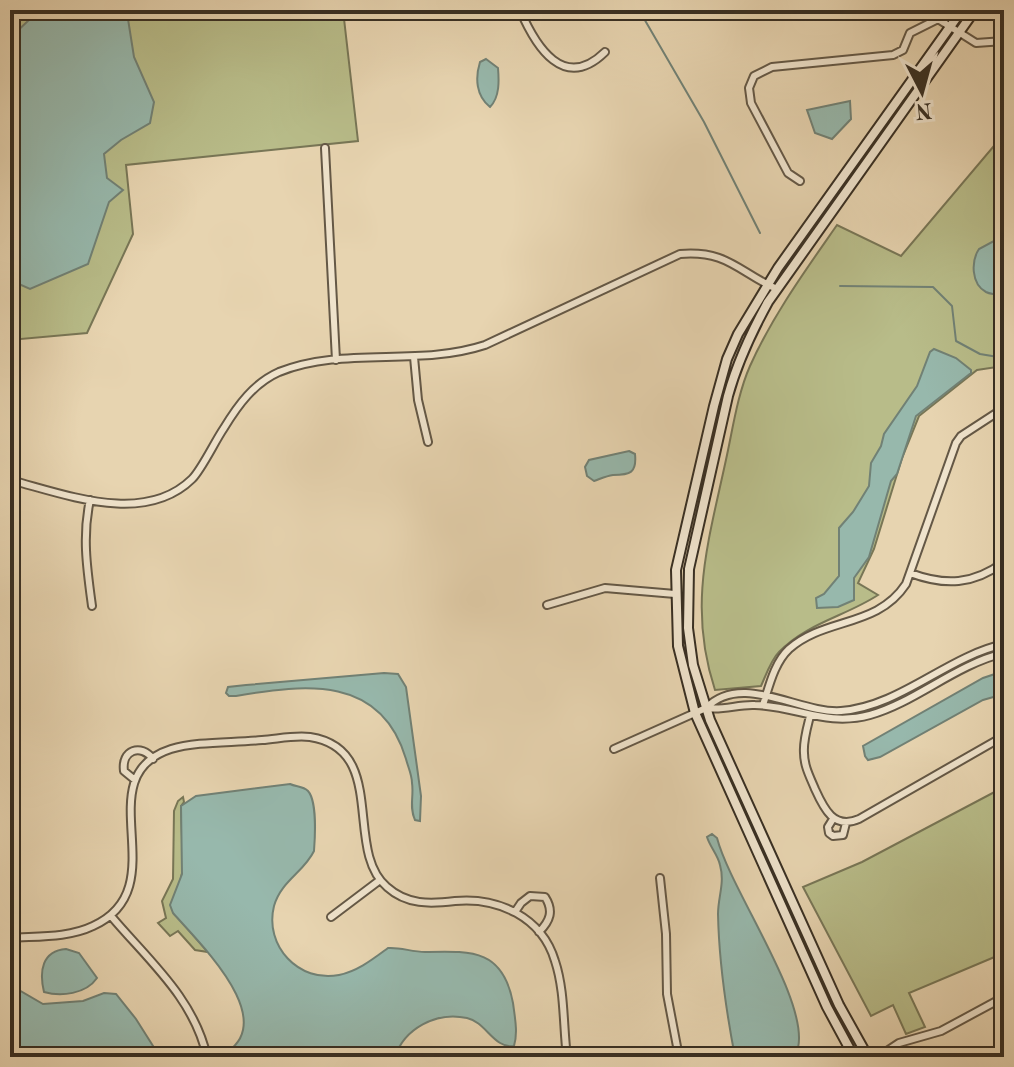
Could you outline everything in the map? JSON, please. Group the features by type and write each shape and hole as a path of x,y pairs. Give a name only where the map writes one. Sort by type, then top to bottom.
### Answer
{"main road":[{"path":"854,1057 840,1033 695,713 678,646 676,570 727,359 738,334 767,285 962,10"},
{"path":"865,1057 706,708 693,665 688,628 689,569 735,369 751,332 777,289 975,10"},
{"path":"840,1033 865,1057"}],"street":[{"path":"520,10 543,53 559,64 582,67 594,63 605,52"},
{"path":"800,181 788,173 751,103 749,88 754,76 772,67 893,55 903,50 910,33 938,19 976,43 1004,41"},
{"path":"325,148 336,360"},
{"path":"10,480 90,500 128,504 147,502 180,489 194,477 241,401 267,378 297,366 336,360 459,354 485,345 680,254 713,254 777,289"},
{"path":"414,357 418,400 428,442"},
{"path":"763,705 776,668 789,649 805,639 887,606 897,597 910,573 956,443 961,436 1004,408"},
{"path":"90,500 85,521 85,551 92,606"},
{"path":"910,573 933,581 952,583 1004,562"},
{"path":"547,605 605,588 675,594"},
{"path":"614,749 706,708 713,701 732,695 766,695 810,713 878,704 967,656 1004,644"},
{"path":"706,708 717,710 763,705 850,719 873,714 969,664 1004,653"},
{"path":"810,713 804,741 806,768 825,810 833,819 846,823 859,819 1004,736"},
{"path":"10,938 81,931 111,916 124,898 134,868 129,806 135,780 153,759 169,750 184,747 302,737 323,741 340,751 359,781 368,854 380,880 396,894 413,902 487,901 515,912 539,932 556,962 567,1057"},
{"path":"135,780 124,771 127,755 137,749 153,759"},
{"path":"833,819 828,827 833,836 843,835 846,823"},
{"path":"660,878 665,913 667,994 679,1057"},
{"path":"331,917 380,880"},
{"path":"515,912 525,899 536,895 545,897 550,905 550,917 539,932"},
{"path":"111,916 177,991 195,1021 207,1055"},
{"path":"878,1057 899,1043 941,1031 1004,997"}],"green space":[{"path":"10,10 343,10 358,141 126,165 133,234 87,333 10,340"},
{"path":"1004,134 1004,366 977,370 919,416 902,458 874,549 858,583 878,595 790,642 774,659 761,686 715,690 703,629 704,572 739,399 759,347 790,294 837,225 901,256"},
{"path":"1004,787 1004,953 909,993 925,1027 906,1034 893,1005 871,1016 803,887 862,862"},
{"path":"183,797 183,868 174,913 208,952 195,950 178,931 170,936 158,923 166,918 162,901 173,879 174,811"}],"water":[{"path":"47,10 101,10 128,19 134,57 154,102 150,123 104,154 107,178 123,190 109,202 88,264 30,289 12,281 10,272 10,38 31,18"},
{"path":"486,59 498,68 497,93 490,107 479,92 477,80 480,62"},
{"path":"850,101 851,119 832,139 815,133 807,110"},
{"path":"1004,196 1004,299 986,292 977,284 974,266 979,249 994,241 1001,222 998,202"},
{"path":"934,349 956,358 971,373 916,416 897,474 891,481 869,557 854,578 854,600 838,607 817,608 816,598 824,594 839,576 839,528 869,486 871,463 884,434 917,386"},
{"path":"629,451 635,454 631,472 594,481 587,476 585,467 589,460"},
{"path":"1004,671 1004,694 983,700 880,757 868,760 865,756 863,746 983,678"},
{"path":"398,674 406,687 421,796 420,821 415,820 413,815 411,777 394,732 379,712 360,699 314,689 236,696 226,693 228,687"},
{"path":"290,784 306,789 311,796 315,829 314,851 282,890 274,906 274,935 288,958 298,967 324,976 353,971 388,948 471,953 483,957 502,972 508,985 515,1020 514,1046 495,1040 474,1020 444,1017 423,1024 414,1031 399,1047 395,1057 218,1057 237,1043 244,1026 241,1006 232,985 173,913 170,905 182,874 181,806 196,796"},
{"path":"712,834 717,838 792,1002 798,1027 798,1048 783,1057 735,1057 720,950 718,914 721,872 718,858 707,837"},
{"path":"66,949 79,953 97,978 86,988 73,993 44,992 44,963 52,954"},
{"path":"10,988 43,1004 83,1001 104,993 116,994 160,1057 10,1057"}],"waterway":[{"path":"639,10 704,122 760,233"},
{"path":"840,286 933,287 952,306 956,341 980,354 1004,358"}]}
